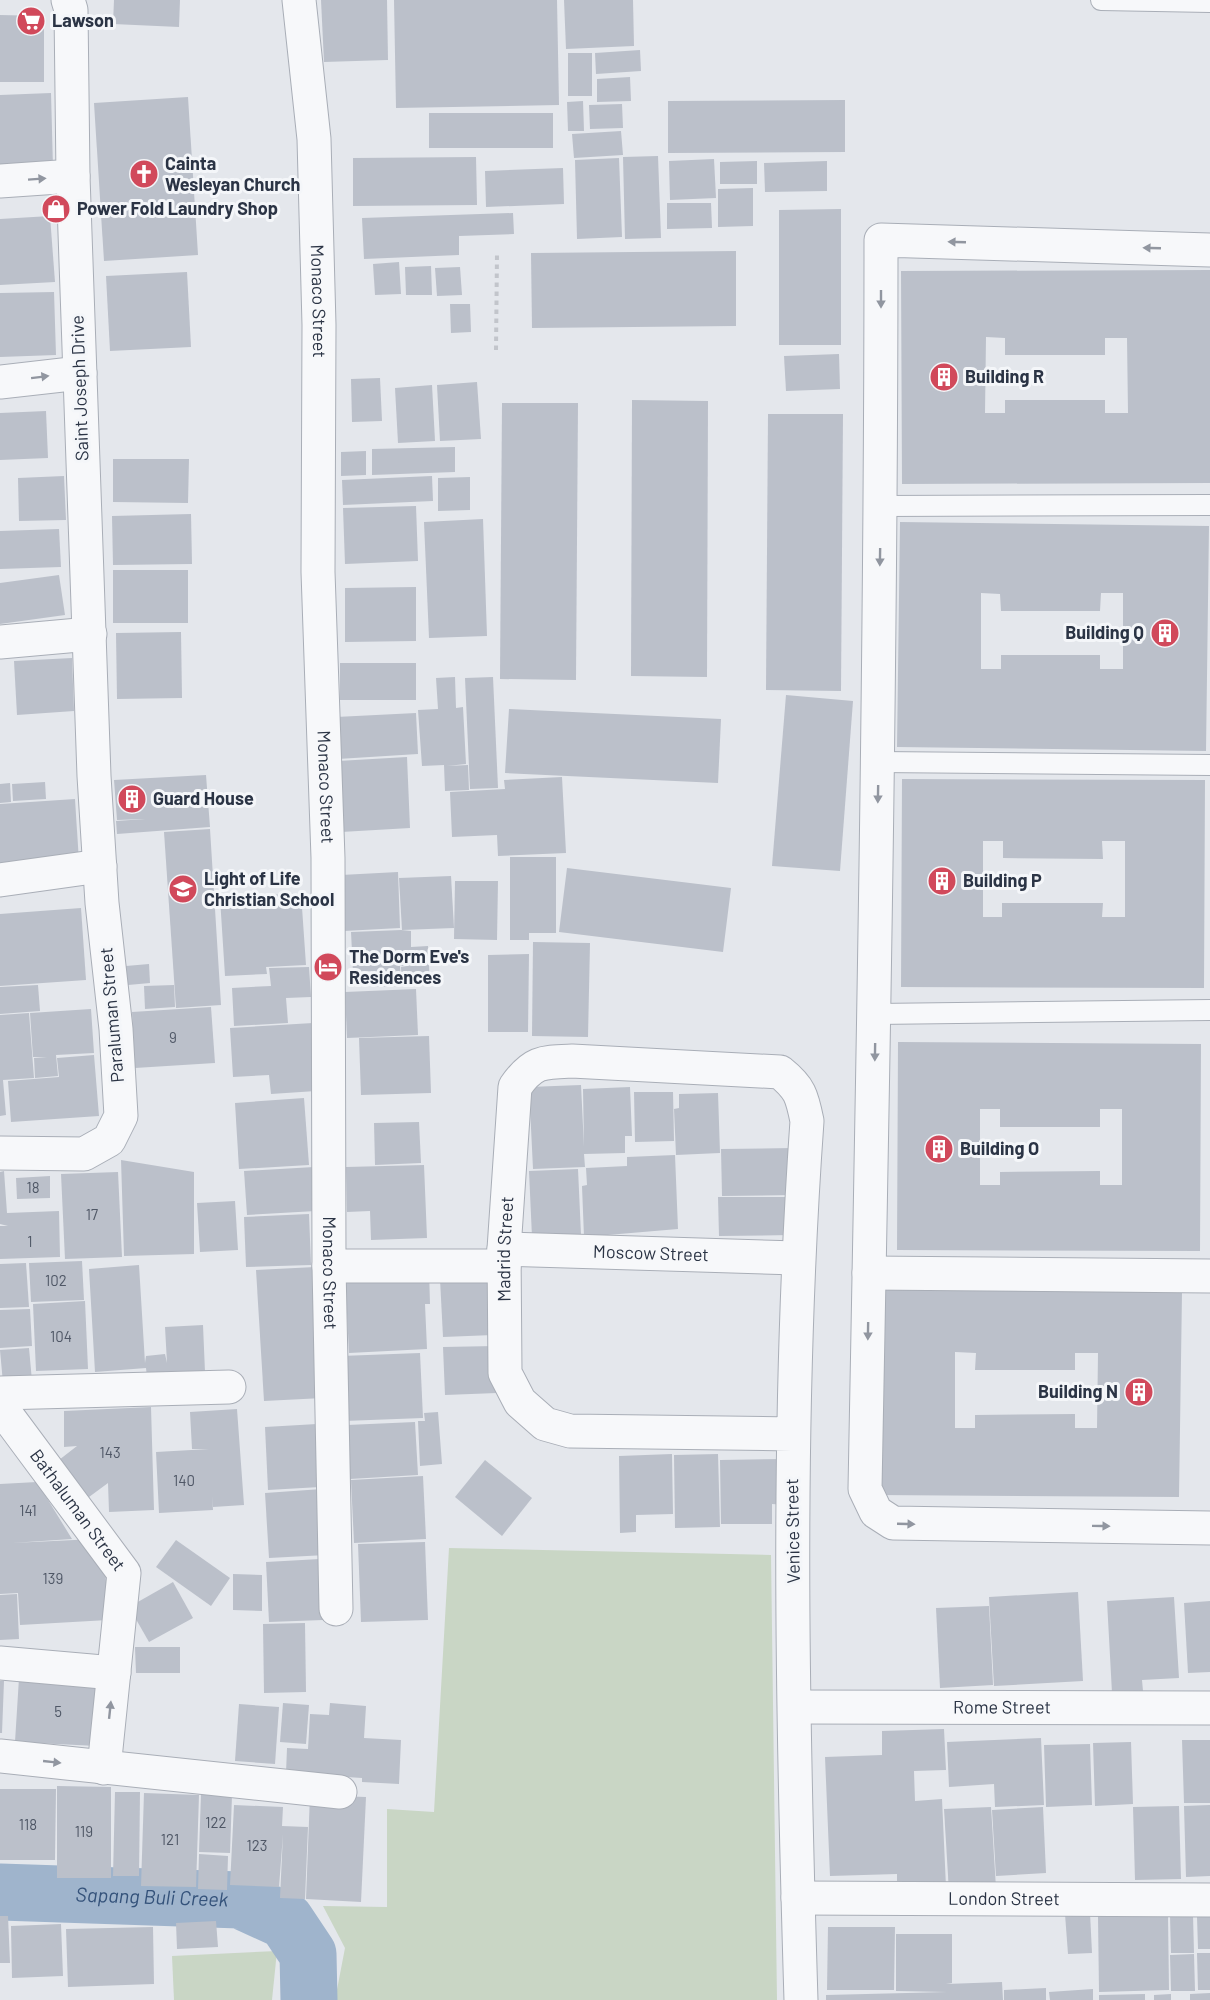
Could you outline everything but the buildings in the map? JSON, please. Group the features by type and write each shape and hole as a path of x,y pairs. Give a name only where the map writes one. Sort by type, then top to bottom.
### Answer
{"street":[{"name":"Saint Joseph Drive","path":"68,0 71,10 73,176 94,776"},
{"name":"Monaco Street","path":"299,0 314,139 319,325 318,572 328,858 329,1266 336,1609"},
{"path":"0,181 73,176"},
{"path":"1210,250 881,240 876,1014 865,1490 876,1512 893,1523 1210,1528"},
{"path":"0,382 80,373"},
{"path":"0,642 90,634"},
{"name":"Paraluman Street","path":"0,1153 84,1154 109,1140 121,1116 94,776"},
{"path":"0,880 100,866"},
{"name":"Madrid Street","path":"780,1072 572,1061 541,1062 526,1072 515,1087 504,1257 505,1373 520,1402 545,1424 570,1431 792,1434"},
{"name":"Venice Street","path":"780,1072 796,1084 803,1099 807,1121 797,1258 792,1434 801,2000"},
{"name":"Moscow Street","path":"329,1266 504,1257 797,1258"},
{"path":"869,1273 1210,1276"},
{"path":"0,1393 229,1387"},
{"name":"Bathaluman Street","path":"0,1406 124,1573 104,1768"},
{"path":"0,1663 114,1673"},
{"name":"Rome Street","path":"795,1707 1210,1708"},
{"path":"0,1756 340,1792"},
{"name":"London Street","path":"798,1898 1210,1900"}],"lane":[{"path":"1101,0 1210,2"},
{"path":"881,506 1210,505"},
{"path":"878,762 1210,765"},
{"path":"876,1014 1210,1010"}],"path":[{"path":"496,350 497,253"}],"green space":[{"path":"449,1548 771,1555 777,2000 335,2000 345,1948 323,1906 387,1907 387,1809 434,1812"},
{"path":"277,1951 272,2000 174,2000 172,1956"}],"waterway":[{"name":"Sapang Buli Creek","path":"0,1892 240,1900 286,1921 308,1954 309,2000"}],"place":[{"name":"Lawson","path":"31,21"},
{"name":"Cainta Wesleyan Church","path":"144,174"},
{"name":"Power Fold Laundry Shop","path":"56,209"},
{"name":"Building R","path":"944,377"},
{"name":"Building Q","path":"1165,633"},
{"name":"Guard House","path":"132,799"},
{"name":"Building P","path":"942,881"},
{"name":"Light of Life Christian School","path":"183,889"},
{"name":"The Dorm Eve's Residences","path":"328,967"},
{"name":"Building O","path":"939,1149"},
{"name":"Building N","path":"1139,1392"}]}
